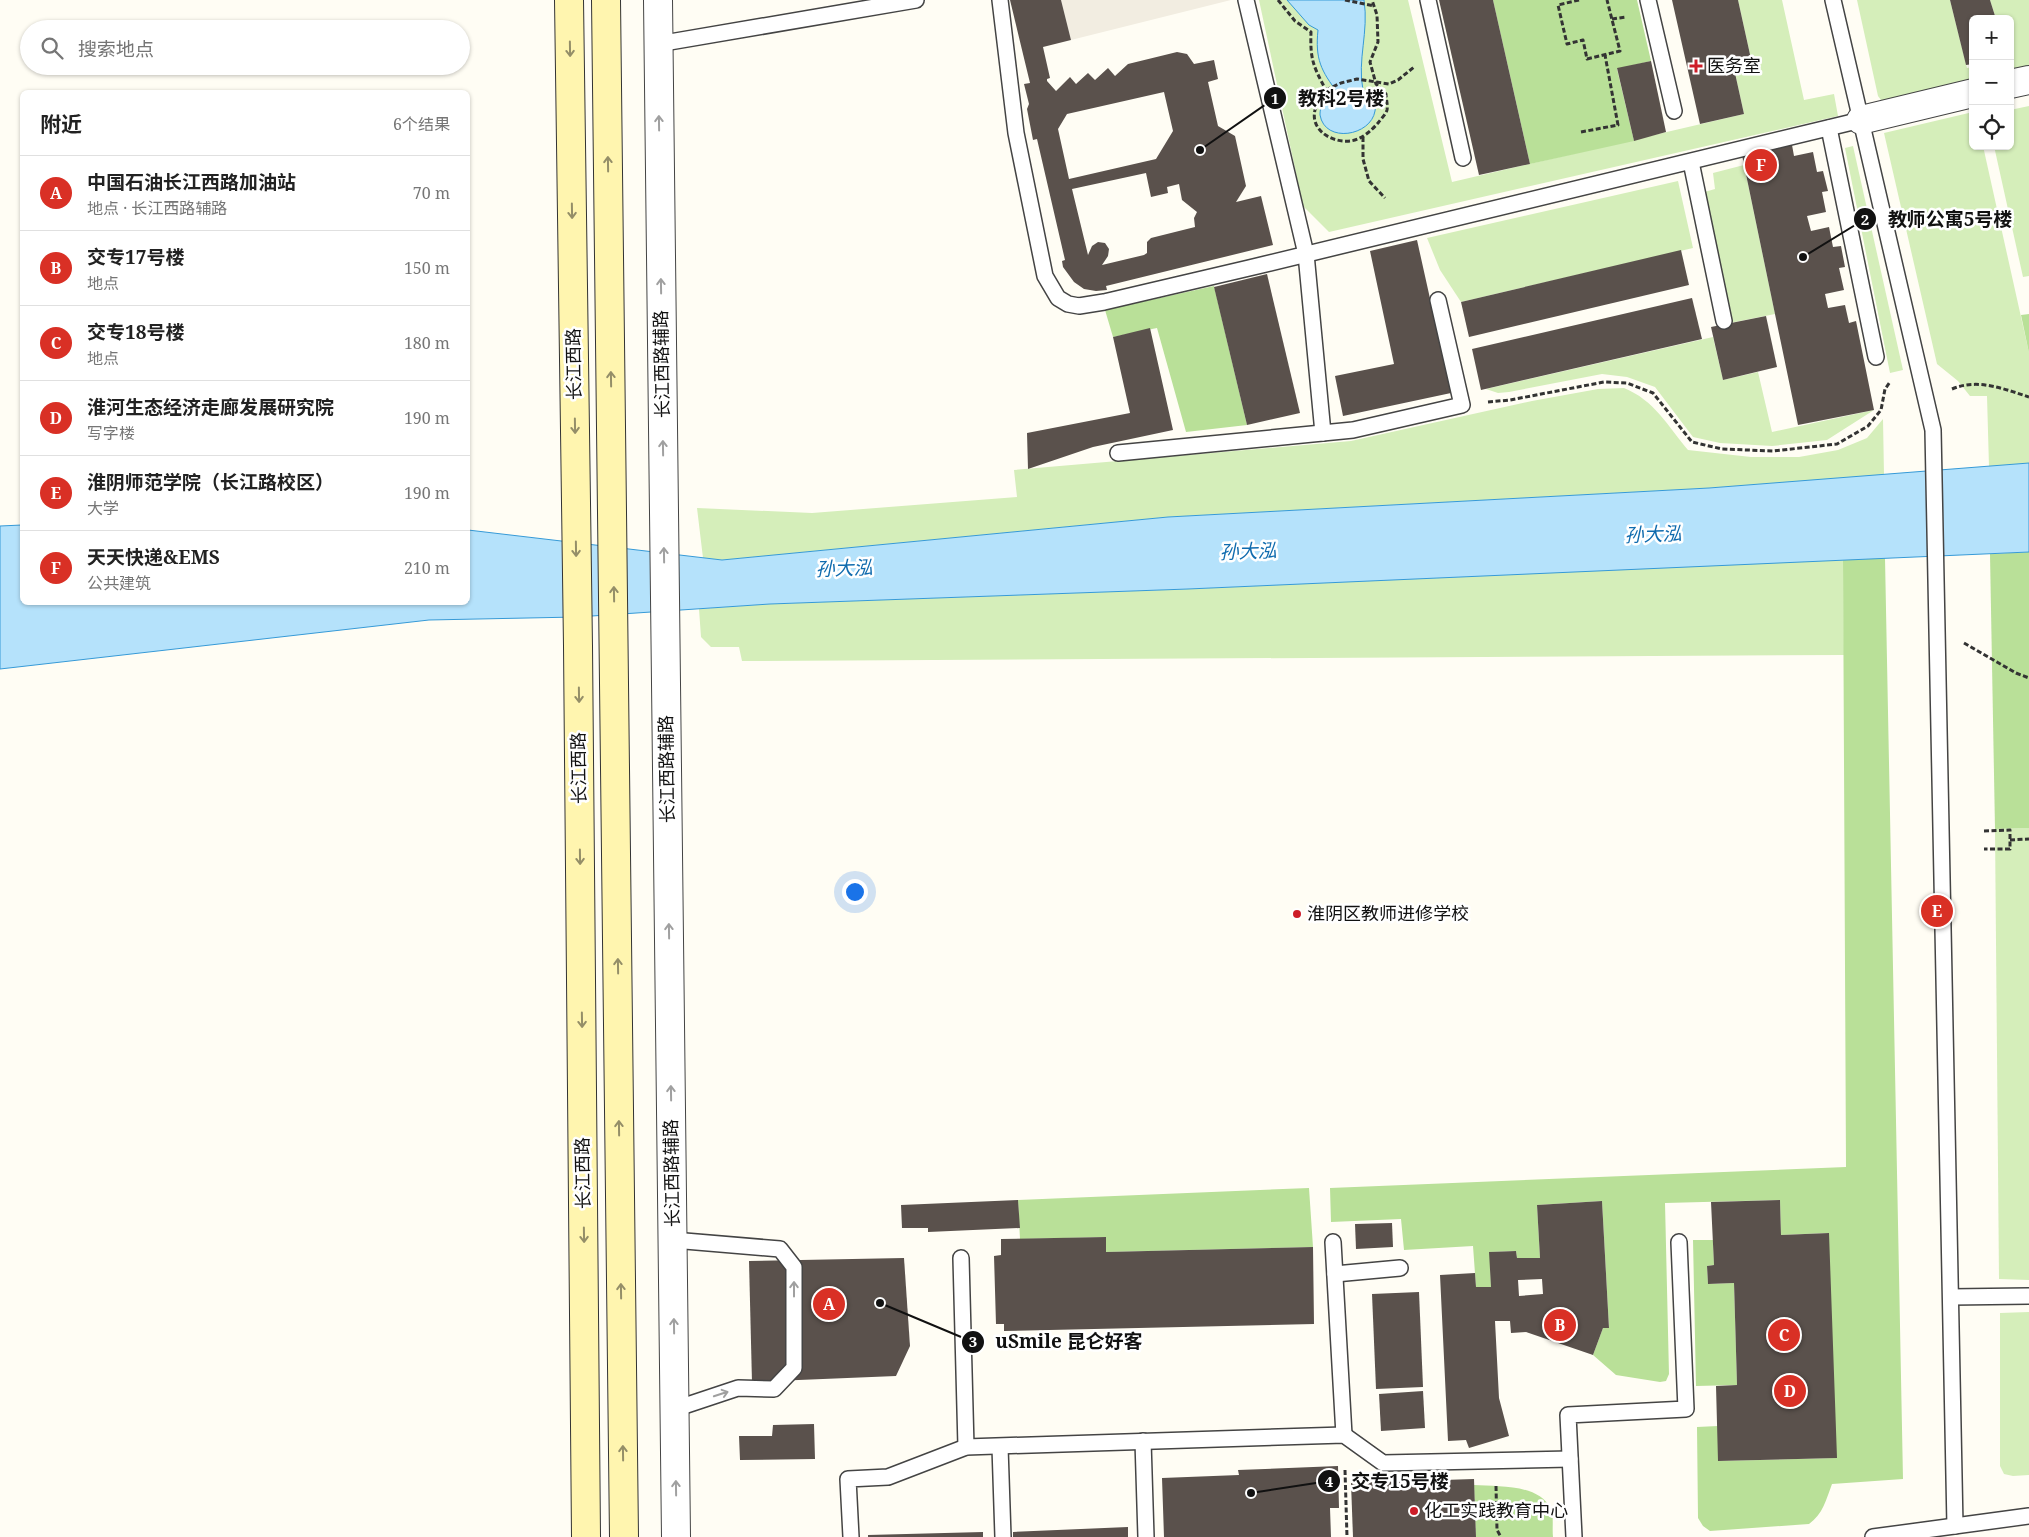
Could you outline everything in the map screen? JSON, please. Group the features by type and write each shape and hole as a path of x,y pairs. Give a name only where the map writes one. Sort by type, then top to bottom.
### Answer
{"main road":[{"name":"长江西路","path":"569,0 578,646 586,1537"},
{"name":"长江西路","path":"606,0 624,1537"}],"street":[{"name":"长江西路辅路","path":"658,0 676,1537"},
{"path":"2014,83 2029,80"},
{"path":"1860,120 1969,94"}],"lane":[{"path":"658,44 916,0"},
{"path":"1000,0 1014,70 1016,133 1045,276 1058,298 1068,304 1079,306 1104,302 1306,254 1860,120"},
{"path":"1246,0 1306,254 1323,433"},
{"path":"1428,0 1463,158"},
{"path":"1648,0 1674,111"},
{"path":"1833,0 1932,430 1938,627 1955,1526"},
{"path":"1830,128 1876,357"},
{"path":"1691,162 1724,321"},
{"path":"1118,452 1353,430 1462,404 1438,300"},
{"path":"673,1240 780,1249 794,1267 794,1368 774,1389 738,1388 675,1408"},
{"path":"1333,1242 1344,1435"},
{"path":"1574,1537 1568,1415 1686,1409 1679,1242"},
{"path":"962,1258 966,1447"},
{"path":"1334,1274 1400,1268"},
{"path":"1951,1297 2029,1296"},
{"path":"851,1537 848,1479 888,1477 966,1447 1344,1435 1383,1464 1570,1459"},
{"path":"1144,1442 1146,1537"},
{"path":"1000,1446 1003,1537"},
{"path":"1873,1537 2029,1516"}],"path":[{"path":"1278,0 1295,21 1311,32 1310,54 1314,68 1328,89"},
{"path":"1345,0 1374,6"},
{"path":"1372,0 1377,15 1378,42 1370,62 1376,84 1386,94 1386,111 1377,124 1362,137 1350,141 1334,140 1324,134 1316,124 1314,112 1318,101 1328,89 1357,79 1376,84 1389,84 1398,80 1416,66 1441,60"},
{"path":"1579,0 1558,5 1567,44 1583,40 1587,59 1620,52 1607,0"},
{"path":"1581,132 1618,125 1605,55"},
{"path":"1362,137 1363,159 1369,181 1384,198"},
{"path":"1462,404 1510,400 1604,382 1627,383 1653,393 1692,442 1722,449 1773,451 1836,444 1868,426 1881,410 1885,389 1894,376 1919,372"},
{"path":"1926,401 1960,386 1989,384 2029,397"},
{"path":"1938,627 2016,673 2029,678"},
{"path":"1984,831 2010,830 2010,849 1984,849"},
{"path":"2010,840 2029,839"},
{"path":"1344,1435 1347,1537"},
{"path":"1495,1461 1497,1530 1501,1537"}],"green space":[{"path":"1259,0 1408,0 1452,182 1744,114 1733,64 1751,59 1738,0 1782,0 1804,100 1834,94 1838,116 1329,232 1303,206"},
{"path":"1493,0 1637,0 1651,61 1617,69 1634,141 1530,164"},
{"path":"1857,0 1950,0 1967,68 1969,68 1969,81 1887,101 1881,100 1878,96"},
{"path":"1990,0 2029,0 2029,66 2014,70 2014,15 1995,15"},
{"path":"2029,106 2029,276 2023,277 1995,150 2014,150 2014,109"},
{"path":"1969,113 1969,150 1984,150 2029,353 2029,463 1989,467 1987,396 1970,396 1958,381 1937,364 1884,133"},
{"path":"1853,146 1903,370 1890,373 1845,148"},
{"path":"1744,165 1775,314 1730,323 1701,193 1715,189 1713,173"},
{"path":"1678,181 1693,248 1461,302 1440,270 1427,238"},
{"path":"1214,286 1247,425 1186,432 1157,328 1113,337 1105,310"},
{"path":"2029,314 2029,353 2021,315"},
{"path":"1713,337 1723,380 1758,372 1772,432 1874,410 1827,440 1772,446 1720,443 1693,437 1655,387 1627,377 1602,374 1509,392 1498,393 1486,389"},
{"path":"1624,388 1644,399 1667,423 1688,450 1751,457 1799,457 1838,450 1867,438 1883,419 1884,475 1709,488 1168,517 722,560 703,558 697,508 812,513 1017,497 1014,470 1351,441 1532,401 1598,389"},
{"path":"2029,552 2029,828 1995,829 1990,554"},
{"path":"1885,558 1903,1479 1832,1484 1821,1511 1809,1524 1710,1531 1703,1526 1698,1518 1697,1427 1718,1426 1719,1461 1836,1458 1828,1233 1781,1235 1780,1200 1665,1203 1669,1374 1666,1381 1660,1382 1616,1375 1593,1355 1603,1328 1609,1328 1602,1201 1537,1205 1540,1258 1517,1258 1516,1251 1490,1252 1491,1287 1476,1287 1473,1246 1404,1250 1401,1219 1331,1222 1330,1188 1846,1167 1843,559"},
{"path":"1843,559 1844,655 742,661 739,647 711,647 701,637 699,609 770,604 1188,589"},
{"path":"2029,828 2029,1280 1999,1279 1995,829"},
{"path":"1309,1188 1313,1247 1106,1252 1106,1237 1020,1239 1018,1200"},
{"path":"1693,1240 1713,1240 1714,1265 1707,1266 1708,1284 1734,1283 1737,1385 1696,1386"},
{"path":"2029,1312 2029,1475 2013,1476 2004,1474 2000,1466 2000,1313"},
{"path":"1474,1485 1517,1488 1537,1495 1551,1509 1553,1537 1476,1537"}],"shaded area":[{"path":"1061,0 1231,0 1071,40"}],"water":[{"path":"1287,0 1364,0 1365,23 1361,68 1363,90 1374,98 1375,111 1372,120 1357,131 1339,133 1330,130 1324,124 1320,115 1322,105 1338,93 1320,64 1317,49 1318,30 1309,25"},
{"name":"孙大泓","path":"2029,463 2029,552 1188,589 770,604 577,617 429,620 0,669 0,526 20,525 20,605 470,605 470,530 722,560 1168,517 1709,488"}],"building":[{"path":"1010,0 1061,0 1071,40 1043,47 1050,78 1047,81 1056,91 1070,77 1076,84 1088,73 1095,80 1108,68 1115,76 1128,64 1177,52 1187,54 1194,64 1214,60 1218,79 1208,82 1218,126 1235,136 1246,186 1236,202 1261,196 1273,245 1106,286 1107,290 1084,289 1074,282 1063,267 1062,261 1065,260 1037,139 1033,140 1027,109 1029,104 1024,84 1030,83","holes":["1164,92 1173,131 1156,159 1069,179 1058,129 1067,114","1146,173 1151,197 1168,193 1167,187 1179,184 1182,200 1197,212 1194,218 1195,227 1151,238 1147,242 1147,253 1144,255 1102,265 1108,256 1109,249 1105,243 1098,242 1092,246 1088,255 1072,189"]},
{"path":"1439,0 1493,0 1530,164 1479,175"},
{"path":"1672,0 1738,0 1751,59 1733,64 1744,114 1700,124"},
{"path":"1950,0 1990,0 1995,15 1969,15 1969,65 1966,65"},
{"path":"1651,61 1666,132 1634,141 1617,68"},
{"path":"1792,145 1794,156 1813,152 1817,172 1823,171 1828,191 1822,192 1826,212 1807,216 1811,231 1829,227 1833,247 1841,246 1845,267 1839,268 1844,290 1825,294 1828,308 1845,305 1849,323 1856,321 1874,410 1798,425 1742,155"},
{"path":"1417,240 1451,393 1343,416 1335,376 1394,364 1370,251"},
{"path":"1681,250 1689,285 1469,337 1461,302"},
{"path":"1267,274 1300,413 1247,425 1214,287"},
{"path":"1692,298 1702,339 1481,390 1472,349"},
{"path":"1766,316 1777,367 1723,380 1711,327"},
{"path":"1150,328 1173,430 1093,447 1028,469 1027,433 1130,413 1113,337"},
{"path":"1018,1200 1020,1228 928,1232 928,1228 902,1228 901,1205"},
{"path":"1780,1200 1781,1235 1829,1233 1837,1458 1718,1461 1716,1386 1737,1385 1734,1283 1708,1284 1707,1266 1714,1265 1711,1202"},
{"path":"1602,1201 1609,1328 1603,1328 1593,1355 1526,1332 1511,1333 1510,1321 1495,1321 1499,1398 1509,1436 1469,1448 1466,1440 1448,1441 1440,1275 1475,1273 1476,1287 1491,1287 1489,1252 1516,1251 1517,1258 1540,1258 1537,1205","holes":["1542,1279 1543,1294 1519,1296 1518,1280"]},
{"path":"1392,1223 1393,1247 1356,1249 1355,1224"},
{"path":"1106,1237 1106,1252 1313,1247 1314,1324 1004,1331 1004,1324 996,1324 994,1256 1001,1255 1001,1239"},
{"path":"904,1258 910,1346 896,1376 752,1382 749,1261"},
{"path":"1419,1292 1423,1387 1376,1389 1372,1294"},
{"path":"1423,1391 1425,1428 1381,1431 1379,1394"},
{"path":"814,1424 815,1459 740,1460 739,1436 772,1436 773,1425"},
{"path":"1338,1466 1339,1508 1330,1508 1331,1537 1164,1537 1162,1478 1239,1475 1238,1470"},
{"name":"化工实践教育中心","path":"1474,1479 1476,1537 1353,1537 1351,1483"},
{"path":"1128,1527 1128,1537 1013,1537 1013,1532"},
{"path":"983,1532 983,1537 868,1537 868,1535"}],"place":[{"name":"医务室","path":"1696,66"},
{"name":"教科2号楼","path":"1200,150"},
{"name":"天天快递&EMS","path":"1761,165"},
{"name":"教师公寓5号楼","path":"1803,257"},
{"name":"淮阴师范学院（长江路校区）","path":"1937,911"},
{"name":"淮阴区教师进修学校","path":"1297,914"},
{"name":"uSmile 昆仑好客","path":"880,1303"},
{"name":"中国石油长江西路加油站","path":"829,1304"},
{"name":"交专17号楼","path":"1560,1325"},
{"name":"交专18号楼","path":"1784,1335"},
{"name":"淮河生态经济走廊发展研究院","path":"1790,1391"},
{"name":"交专15号楼","path":"1251,1493"},
{"name":"化工实践教育中心","path":"1414,1511"}]}
